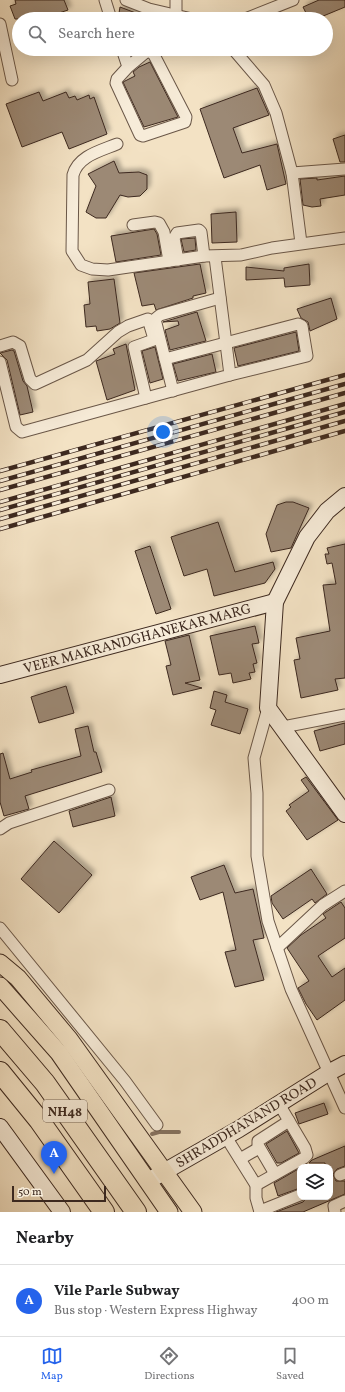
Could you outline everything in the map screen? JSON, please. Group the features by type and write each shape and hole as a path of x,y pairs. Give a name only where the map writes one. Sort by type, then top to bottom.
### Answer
{"highway":[{"name":"NH48","path":"0,1030 45,1083 136,1212"},
{"name":"NH48","path":"0,1072 39,1120 104,1212"}],"main road":[{"path":"0,963 18,978 69,1039 193,1212"},
{"path":"0,986 59,1053 169,1212"}],"street":[{"path":"105,0 109,12"},
{"path":"126,0 164,12"},
{"path":"176,0 176,12"},
{"path":"263,12 293,0"},
{"path":"0,24 12,80"},
{"path":"124,56 128,67"},
{"path":"140,56 117,79 116,83 140,135 143,136 185,122 186,117 153,56"},
{"path":"239,56 268,91 292,173 301,243"},
{"path":"117,144 85,157 75,168 73,175 72,251 81,265 92,269 108,270 173,261 241,255 301,243 345,238"},
{"path":"292,173 345,169"},
{"path":"133,225 155,222 159,224 164,232 173,261"},
{"path":"173,261 174,236 177,233 191,231 201,232 210,257 220,298 230,375"},
{"path":"157,338 155,322 157,317 220,298"},
{"path":"0,346 13,342 20,346 30,379 35,384 87,360 118,332 128,326 148,319 165,359 173,391"},
{"path":"0,362 16,427 20,432 25,432 230,375 306,357 308,354 300,324 165,359"},
{"path":"146,398 133,349 138,344 157,338"},
{"path":"345,496 327,511 307,537 274,602 268,708 254,758 257,793 257,856 268,921 291,989 345,1108"},
{"name":"VEER MAKRANDGHANEKAR MARG","path":"0,675 274,602"},
{"path":"268,708 345,814"},
{"path":"283,727 345,715"},
{"path":"0,829 9,823 109,790"},
{"path":"277,948 323,906 345,891"},
{"path":"0,928 125,1081 157,1125"},
{"name":"SHRADDHANAND ROAD","path":"148,1181 226,1137 328,1073 345,1064"},
{"path":"256,1185 304,1158 307,1154 289,1120 267,1111"},
{"path":"267,1111 277,1128"},
{"path":"266,1135 267,1111"},
{"path":"275,1174 259,1148 258,1141 289,1120"},
{"path":"0,1127 62,1212"},
{"path":"226,1137 256,1185 256,1198 260,1211 297,1196"},
{"path":"240,1159 259,1148"},
{"path":"335,1212 334,1206 345,1201"}],"building":[{"path":"15,0 64,0 68,10 62,12 12,12 10,6 16,4"},
{"path":"319,0 345,0 345,7 333,12 306,12 303,7"},
{"path":"120,7 133,12 119,12"},
{"path":"150,62 178,117 144,127 123,82 135,76 133,72 139,67"},
{"path":"257,88 269,115 233,128 242,153 277,144 286,184 267,190 260,165 224,178 200,109"},
{"path":"39,92 43,101 66,92 69,98 75,96 77,100 89,95 90,99 94,97 107,134 69,149 62,132 22,147 6,104"},
{"path":"345,135 345,162 340,162 333,139"},
{"path":"114,161 119,173 139,172 147,175 147,189 140,196 128,197 120,195 106,218 96,218 86,212 96,186 88,174"},
{"path":"345,176 345,195 320,199 321,206 312,207 303,205 300,179 317,178 317,180"},
{"path":"236,212 237,242 212,243 211,214"},
{"path":"154,229 157,234 161,255 116,262 111,236"},
{"path":"195,238 196,250 184,252 181,239"},
{"path":"200,264 206,293 193,296 193,298 156,310 154,304 142,306 134,273"},
{"path":"309,264 310,285 285,287 284,278 246,280 246,267 284,271 284,268"},
{"path":"114,279 120,323 110,329 97,331 96,326 86,327 84,305 90,304 88,282"},
{"path":"331,298 337,319 310,331 308,322 301,318 297,309"},
{"path":"197,312 206,341 170,350 165,330 179,325 178,321 163,322"},
{"path":"296,332 299,351 238,366 234,348"},
{"path":"126,344 135,390 107,400 96,361 115,354 113,349"},
{"path":"155,347 163,379 150,383 142,351"},
{"path":"12,350 14,351 23,381 27,386 33,412 20,415 7,360 0,353"},
{"path":"212,354 216,372 178,381 173,364"},
{"path":"286,502 293,502 309,508 291,548 271,552 266,534 277,505"},
{"path":"218,522 235,572 273,562 275,569 265,583 214,596 207,569 184,576 171,537"},
{"path":"345,544 345,678 335,679 338,690 301,698 294,660 300,659 296,638 330,631 323,585 336,584 332,563 327,564 325,554 329,554 327,548"},
{"path":"150,546 171,609 156,614 135,551"},
{"path":"255,626 259,643 252,644 257,663 253,664 255,672 249,673 251,679 233,683 231,673 219,675 210,636"},
{"path":"189,635 200,680 185,683 202,688 173,695 166,666 171,665 165,641"},
{"path":"66,686 74,713 39,723 31,697"},
{"path":"214,691 227,695 225,702 248,709 240,734 211,725 216,710 210,708"},
{"path":"345,723 345,744 320,751 314,731"},
{"path":"88,726 94,752 96,752 102,772 25,796 29,809 4,816 0,802 0,754 3,753 10,779 32,772 31,770 81,756 75,729"},
{"path":"306,777 338,820 307,840 286,811 291,807 289,805 309,791 301,780"},
{"path":"111,797 115,816 73,827 69,811"},
{"path":"54,841 92,875 59,913 21,879"},
{"path":"224,865 235,893 253,889 264,938 253,940 264,980 235,987 225,952 236,950 223,892 200,900 191,877"},
{"path":"311,869 327,894 315,903 312,899 283,919 272,903 271,896"},
{"path":"341,902 345,908 345,938 318,956 332,977 345,968 345,1000 317,1020 306,1004 298,988 309,981 287,948 301,935 326,918 323,914"},
{"path":"324,1103 328,1114 299,1124 295,1113"},
{"path":"287,1131 299,1153 281,1163 277,1163 266,1144"},
{"path":"345,1146 345,1166 337,1169 333,1174 333,1164 309,1163 312,1160"},
{"path":"297,1170 297,1189 278,1196 274,1183"},
{"path":"333,1174 336,1181 345,1181 345,1194 333,1199"},
{"path":"305,1200 331,1200 303,1212 276,1212 303,1202"}],"waterway":[{"path":"152,1134 159,1132 179,1132"}],"railway":[{"path":"0,471 345,375"},
{"path":"0,481 345,384"},
{"path":"0,490 345,393"},
{"path":"0,502 345,404"},
{"path":"0,510 345,412"},
{"path":"0,519 345,421"},
{"path":"0,529 345,431"}],"place":[{"name":"Vile Parle Subway","path":"54,1174"}]}
